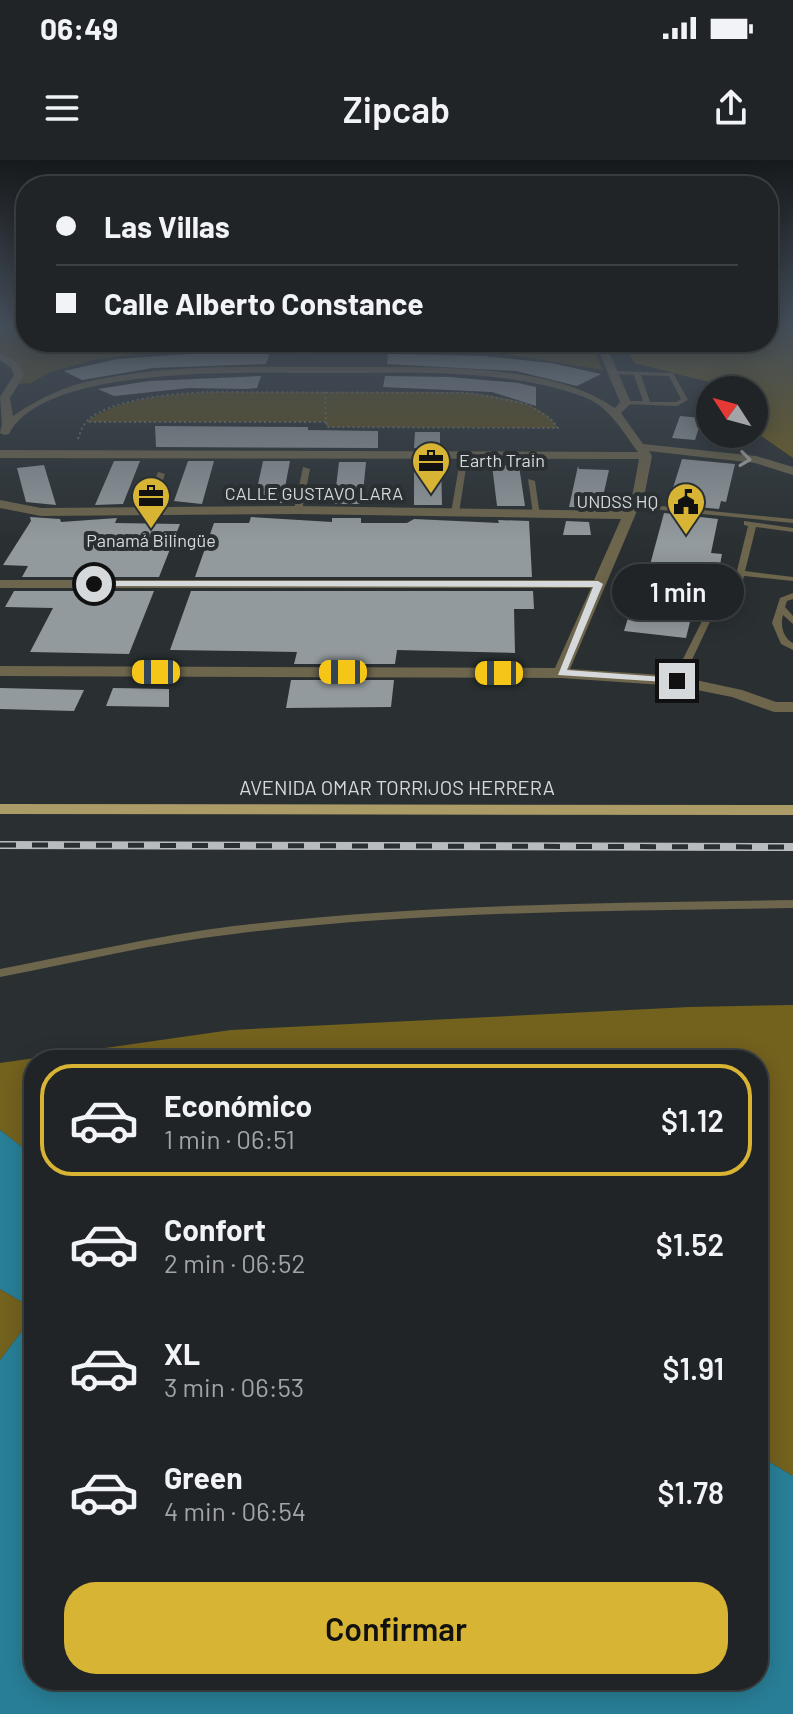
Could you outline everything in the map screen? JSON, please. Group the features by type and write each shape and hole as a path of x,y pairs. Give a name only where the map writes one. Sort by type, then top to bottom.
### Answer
{"main road":[{"name":"AVENIDA OMAR TORRIJOS HERRERA","path":"0,809 793,810"}],"street":[{"path":"8,424 56,396"},
{"path":"591,396 625,400"},
{"path":"561,673 639,492 643,452 615,413 591,396"},
{"path":"623,396 625,400"},
{"path":"615,413 625,400"},
{"path":"0,448 8,424 4,404"},
{"path":"0,454 643,452 756,460 793,471"},
{"name":"CALLE GUSTAVO LARA","path":"0,504 32,512 298,510 537,514 631,510"},
{"path":"0,584 598,584"},
{"path":"0,671 561,673 677,681 736,693 793,713"},
{"path":"774,707 793,707"}],"lane":[{"path":"645,396 647,403"},
{"path":"625,400 677,404 685,400 683,396"},
{"path":"455,513 462,468"},
{"path":"298,510 306,469"},
{"path":"147,512 161,474"},
{"path":"531,481 537,514"},
{"path":"631,510 793,521"},
{"path":"729,515 752,526 793,530"},
{"path":"677,681 711,611 733,605 752,526"},
{"path":"743,573 792,579 793,567"},
{"path":"793,596 783,600 776,623 784,642 793,647"},
{"path":"782,609 793,621"},
{"path":"0,973 230,931 334,920 441,912 793,904"}],"path":[{"path":"75,445 86,422 99,412 162,396"},
{"path":"325,396 327,427 558,428 553,419 536,409 488,396"},
{"path":"86,422 326,422"}],"shaded area":[{"path":"160,396 488,396 527,404 550,418 558,428 327,427 326,422 86,422 114,407"},
{"path":"768,396 793,396 793,458 768,441"},
{"path":"793,1005 793,1476 768,1461 768,1050 91,1050 231,1030 689,1007"},
{"path":"24,1060 24,1148 0,1130 0,1063"},
{"path":"0,1289 24,1303 24,1328 0,1360"}],"water":[{"path":"0,1130 24,1148 24,1303 0,1289"},
{"path":"24,1328 24,1690 768,1690 768,1461 793,1476 793,1714 0,1714 0,1360"}],"building":[{"path":"503,396 536,396 536,406"},
{"path":"680,416 696,417 695,440 672,438"},
{"path":"155,426 308,427 308,430 378,431 378,448 156,447"},
{"path":"415,432 440,432 440,448 414,448"},
{"path":"682,459 735,464 726,502 721,501 719,509 668,504"},
{"path":"114,461 140,461 123,504 95,505"},
{"path":"188,461 214,461 202,504 174,501"},
{"path":"263,461 290,461 282,503 254,503"},
{"path":"339,462 366,462 362,504 334,504"},
{"path":"414,462 441,462 442,505 414,505"},
{"path":"44,465 56,505 26,502 17,468"},
{"path":"492,465 519,466 525,506 497,506"},
{"path":"578,466 579,469 609,470 602,501 585,500 586,507 569,507"},
{"path":"664,513 718,519 711,553 722,554 716,587 699,586 686,638 624,631 641,576 647,576"},
{"path":"30,517 60,519 61,522 117,518 115,523 180,524 159,577 22,577 28,566 3,565 31,521"},
{"path":"251,517 332,522 332,518 361,518 361,523 407,523 414,519 499,523 498,520 529,521 532,577 195,577 214,523 249,523"},
{"path":"566,521 589,522 591,535 563,535"},
{"path":"14,591 154,591 129,654 30,652 53,608 5,607"},
{"path":"191,591 533,591 534,609 514,609 515,653 397,650 395,664 294,664 297,652 170,650"},
{"path":"291,680 394,680 391,707 286,708"},
{"path":"0,688 84,690 74,711 0,709"},
{"path":"113,688 169,689 169,707 106,706"}],"railway":[{"path":"0,845 793,847"}],"place":[{"name":"Earth Train","path":"431,495"},
{"name":"Panamá Bilingüe","path":"151,530"},
{"name":"UNDSS HQ","path":"686,536"}],"route":[{"path":"94,584 598,584 561,673 677,681"}]}
